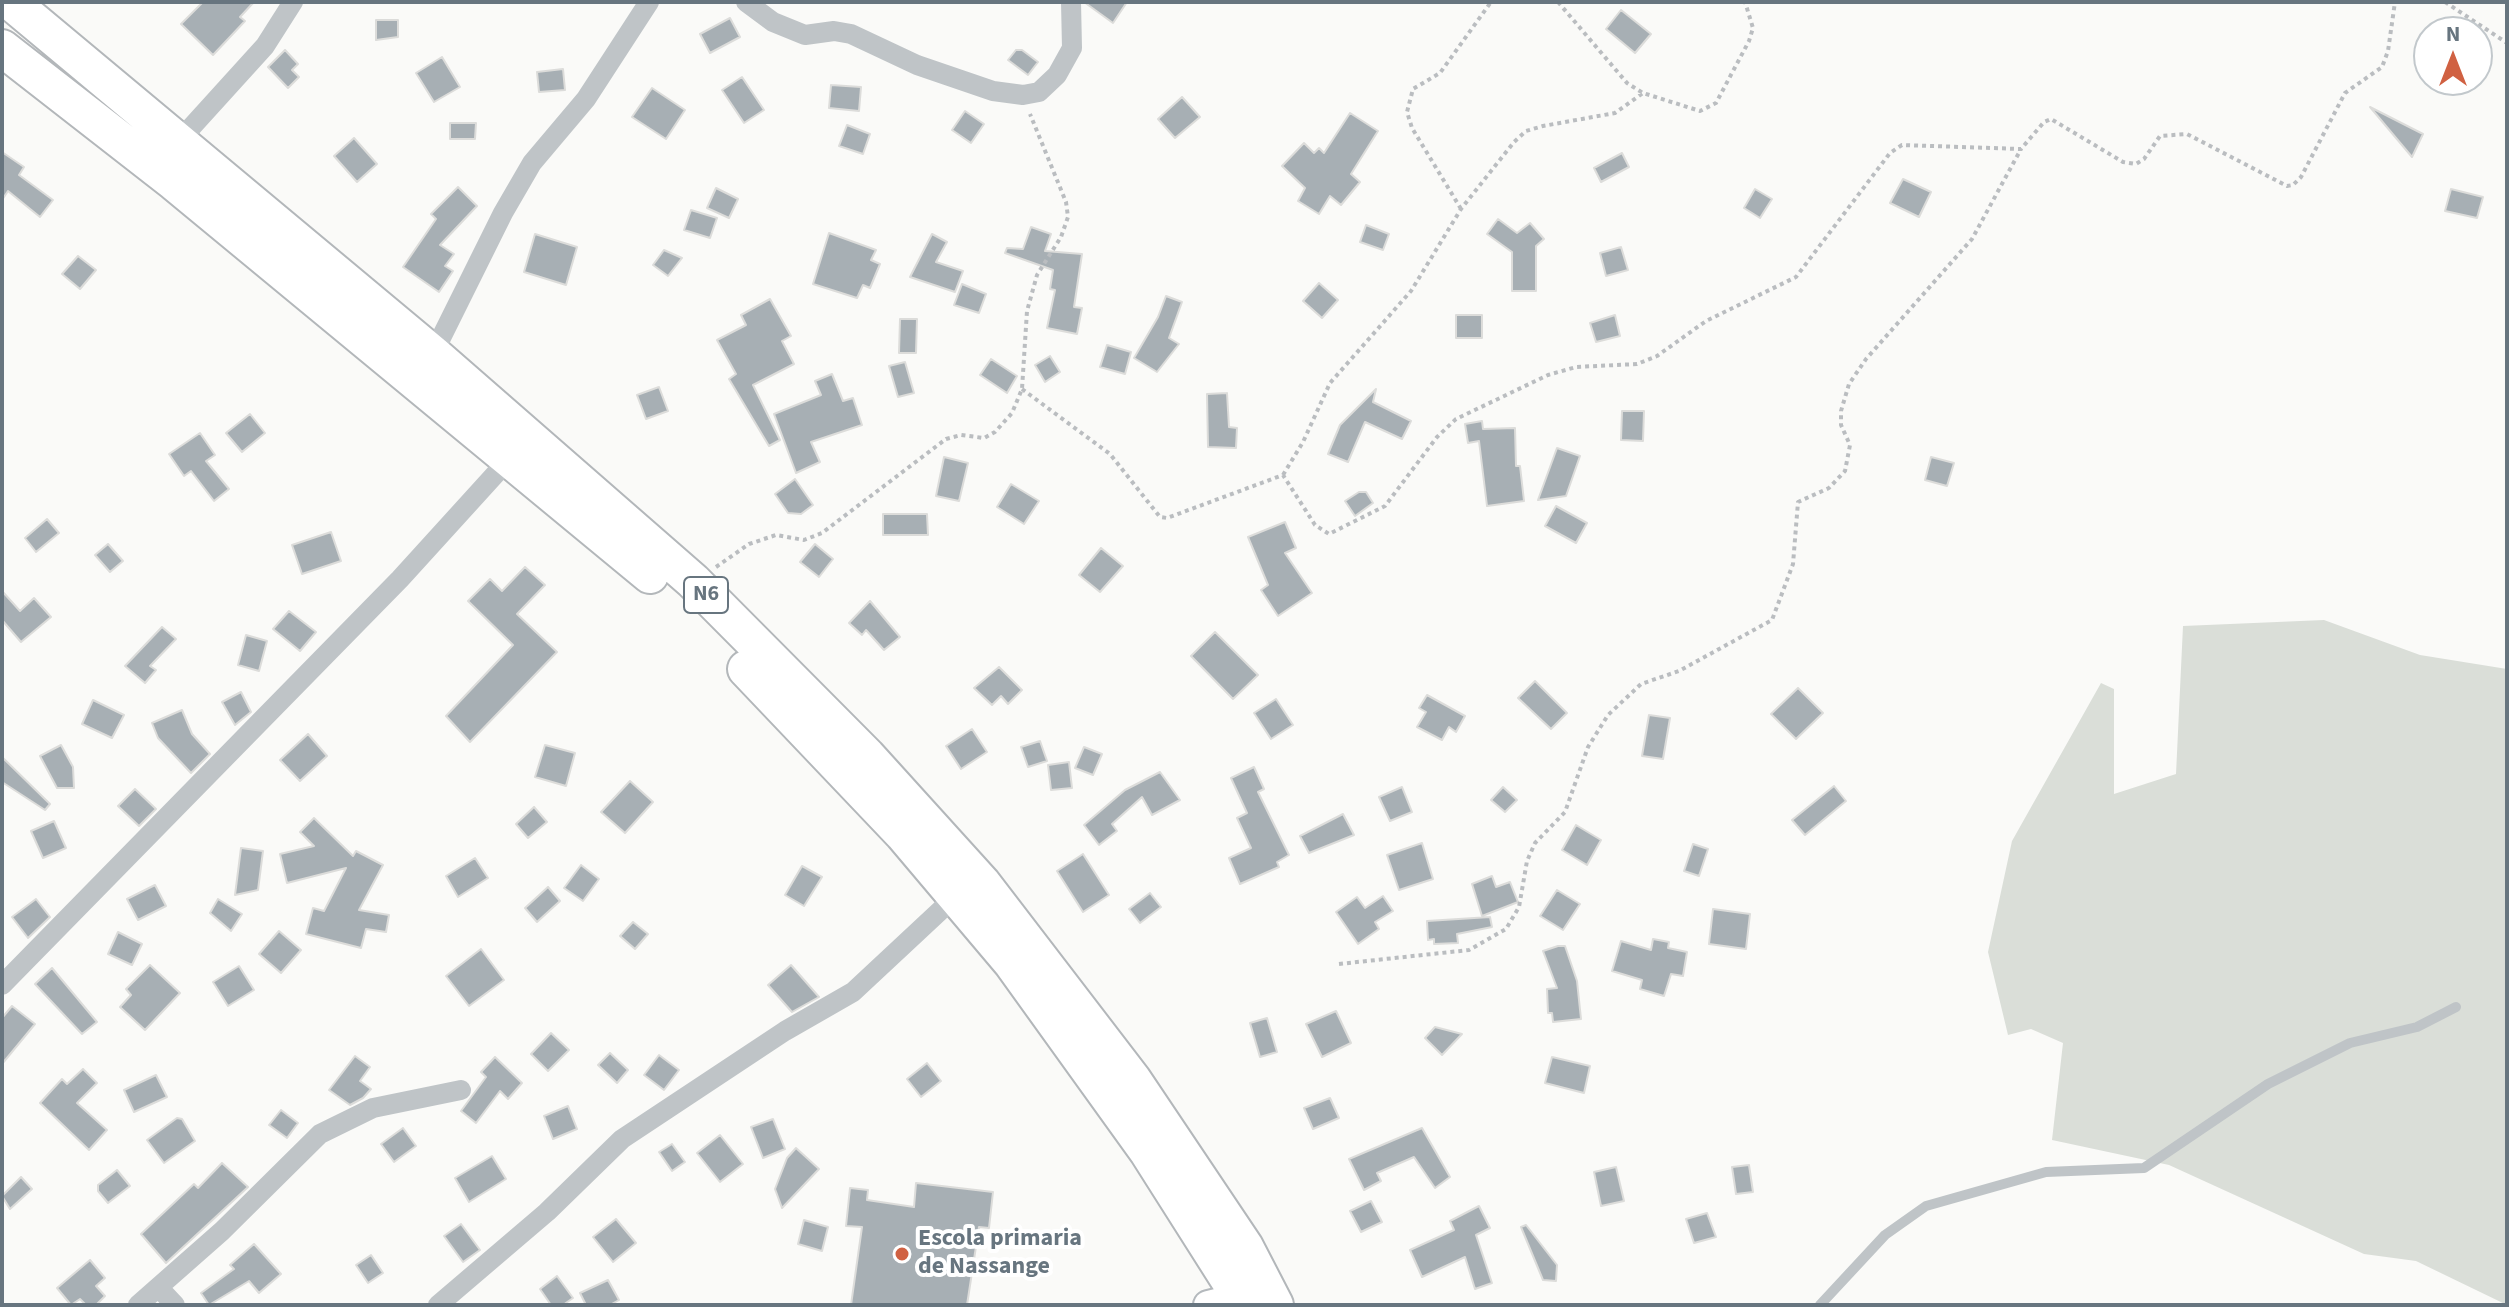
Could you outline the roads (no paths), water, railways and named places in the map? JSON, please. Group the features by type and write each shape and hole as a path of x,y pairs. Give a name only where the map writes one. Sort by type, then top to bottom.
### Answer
{"highway":[{"name":"N6","path":"11,2 177,143 426,369 510,458 667,589 822,746 957,895 1091,1070 1148,1152 1231,1302"},
{"name":"N6","path":"2,48 174,182 426,369 696,585 867,756 982,883 1133,1080 1245,1247 1275,1305"}],"street":[{"path":"177,143 265,46 293,2"},
{"path":"426,369 503,213 532,163 586,99 649,2"},
{"path":"746,2 773,22 805,35 834,31 851,34 917,65 993,91 1023,95 1039,92 1057,75 1072,48 1071,2"},
{"path":"2,985 378,602 510,458"},
{"path":"438,1305 547,1212 622,1139 785,1031 853,992 957,895"},
{"path":"138,1305 320,1134 373,1108 461,1090"},
{"path":"159,1288 175,1305"}],"lane":[{"path":"1820,1305 1885,1235 1926,1206 2046,1172 2144,1168 2268,1084 2350,1043 2417,1027 2456,1007"}],"place":[{"name":"Escola primaria de Nassange","path":"902,1254"}]}
